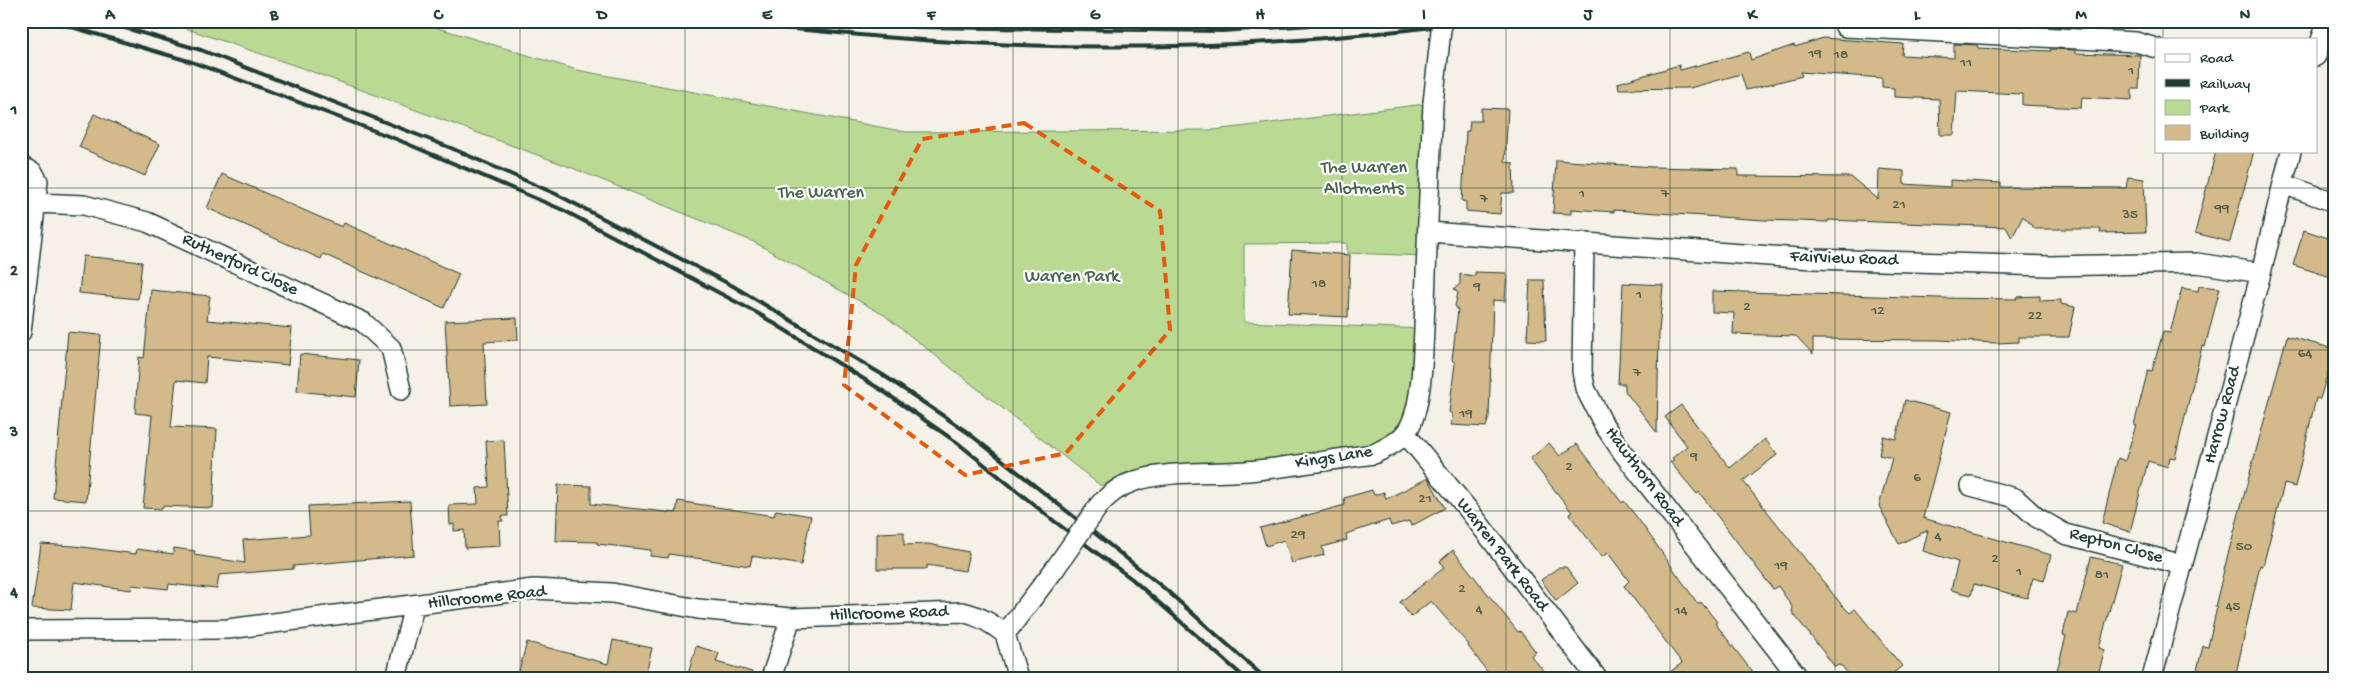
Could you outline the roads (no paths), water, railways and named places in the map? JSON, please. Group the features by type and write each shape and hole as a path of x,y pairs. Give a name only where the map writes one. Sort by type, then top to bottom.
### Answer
{"street":[{"name":"Kings Lane","path":"1005,634 1054,570 1100,504 1112,492 1137,480 1163,476 1256,470 1374,454 1391,446 1410,426 1416,406 1423,358 1433,103 1442,21"},
{"path":"2318,50 2327,21"},
{"path":"1845,27 2136,42 2155,48"},
{"name":"Harrow Road","path":"2152,678 2261,273 2291,152"},
{"path":"21,332 38,181 33,172 22,166"},
{"path":"2283,184 2334,202"},
{"name":"Rutherford Close","path":"35,202 84,205 147,222 363,322 391,348 401,390"},
{"name":"Fairview Road","path":"1428,232 1813,260 2049,266 2198,263 2261,273"},
{"name":"Hawthorn Road","path":"1584,242 1580,352 1585,388 1604,425 1623,453 1798,678"},
{"name":"Warren Park Road","path":"1405,433 1472,514 1597,678"},
{"name":"Repton Close","path":"1971,486 2016,498 2036,517 2065,534 2183,565"},
{"name":"Hillcroome Road","path":"21,630 228,629 534,589 612,593 698,609 792,618 962,612 983,618 1005,634"},
{"path":"396,678 414,606"},
{"path":"771,678 792,618"},
{"path":"1005,634 1018,678"}],"railway":[{"path":"51,21 192,62 396,139 563,210 759,314 883,391 959,444 1054,521 1132,579 1245,678"},
{"path":"101,21 201,50 451,148 556,194 733,286 883,375 967,432 1164,588 1265,678"},
{"path":"721,21 918,40 1078,46 1238,44 1398,31 1478,21"},
{"path":"852,21 920,27 1222,31 1371,21"}],"park label":[{"name":"The Warren Allotments","path":"1364,178"},
{"name":"The Warren","path":"821,193"},
{"name":"Warren Park","path":"1072,277"}]}
